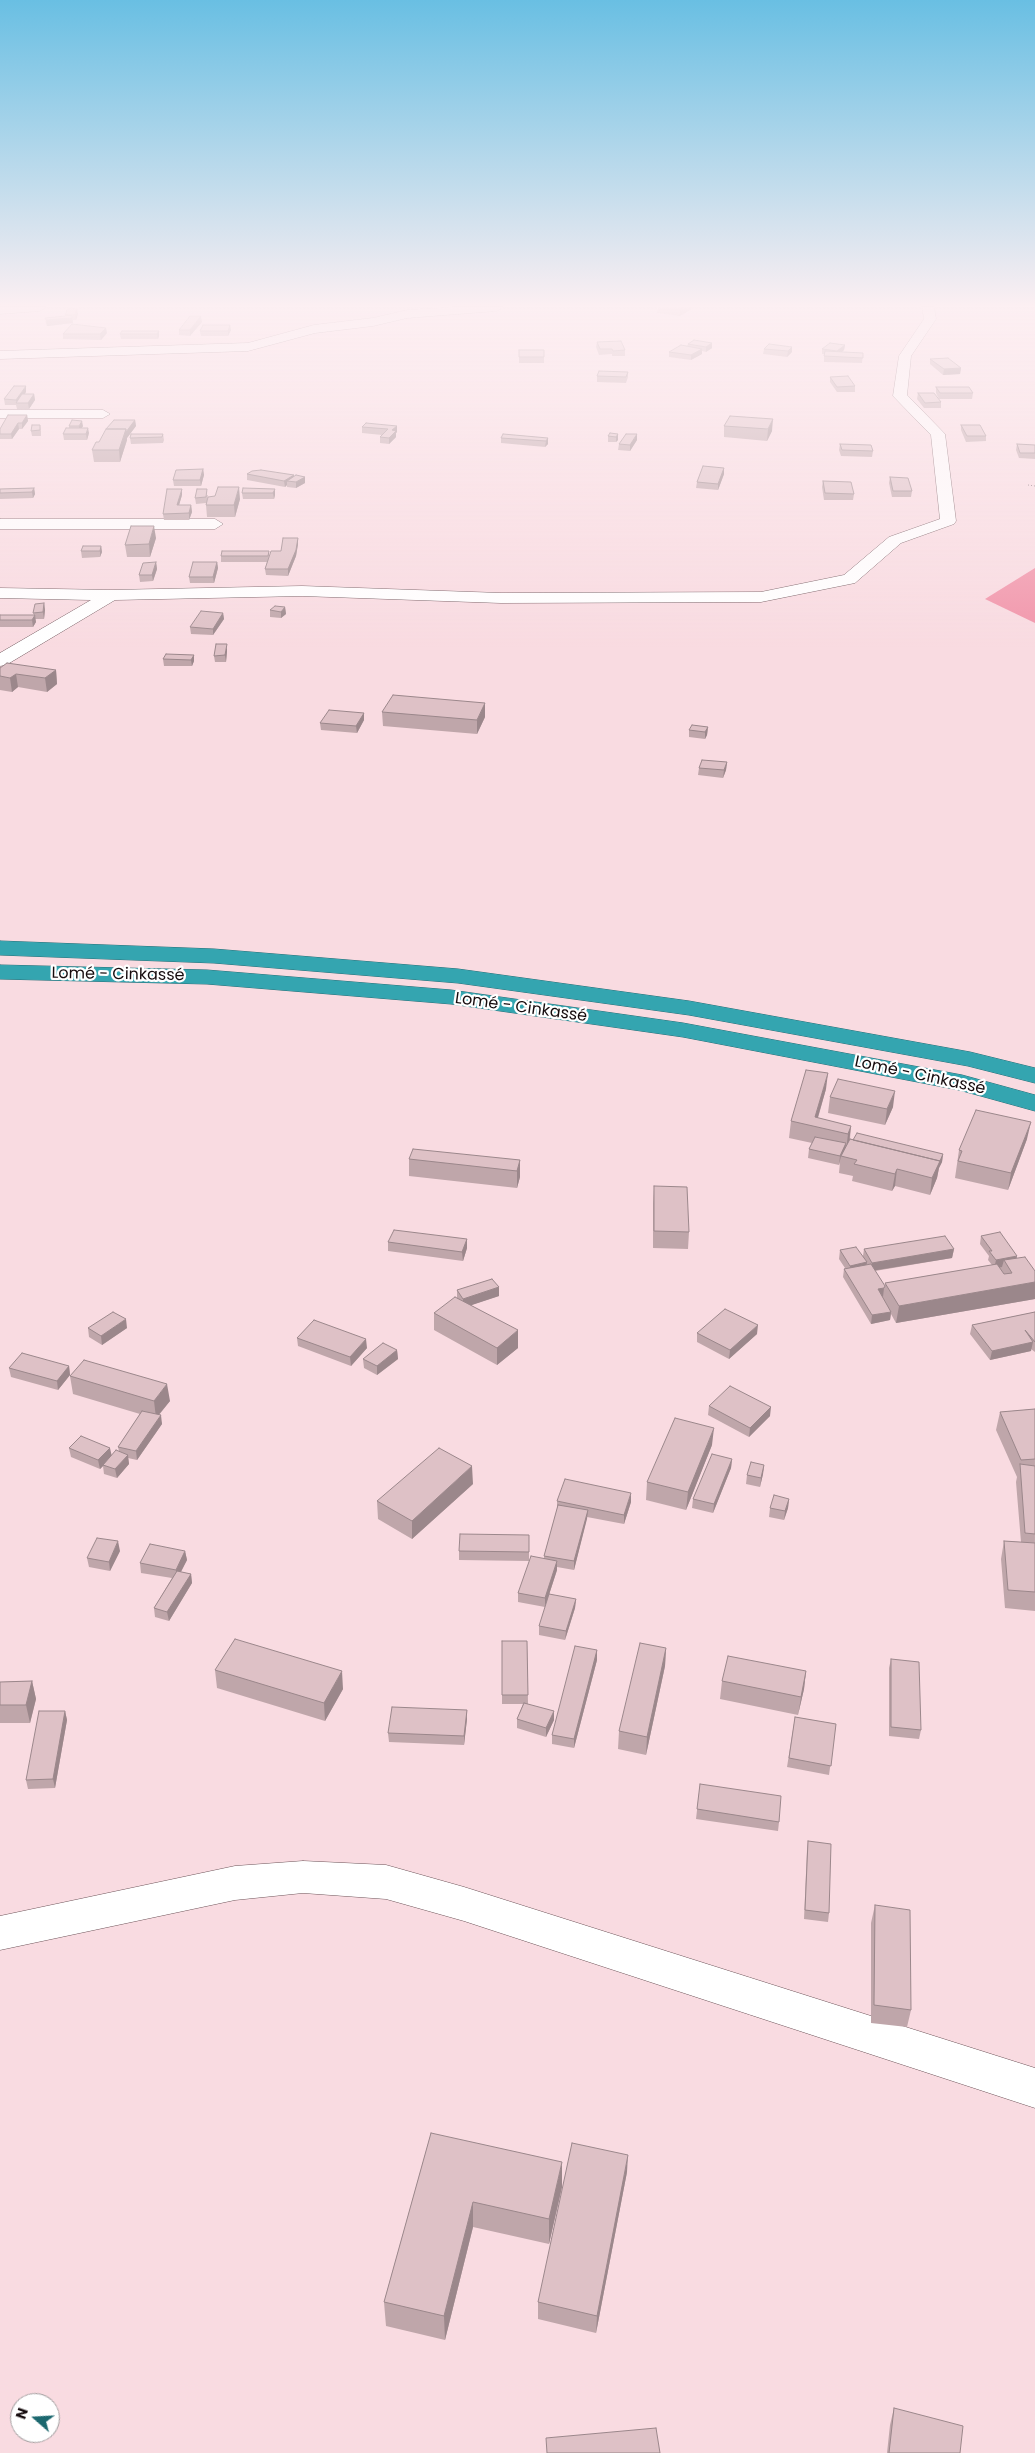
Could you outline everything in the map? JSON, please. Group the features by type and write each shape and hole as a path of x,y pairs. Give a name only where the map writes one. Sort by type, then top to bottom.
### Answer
{"highway":[{"name":"Lomé - Cinkassé","path":"0,948 214,956 458,976 689,1008 970,1059 1035,1076"},
{"name":"Lomé - Cinkassé","path":"0,972 207,977 451,998 683,1030 962,1083 1035,1103"},
{"path":"962,1083 970,1059"}],"street":[{"path":"0,593 112,595 302,591 501,598 761,597 849,579 895,540 948,521 938,434 925,421"},
{"path":"0,524 215,524"},
{"path":"0,661 112,595"},
{"path":"0,1933 235,1883 303,1877 386,1882 464,1904 1035,2088"}],"path":[{"path":"1028,485 1035,486"}],"shaded area":[{"path":"1035,568 1035,623 985,599"}],"building":[{"path":"4,421 23,421 18,423 11,434 0,434 0,429"},
{"path":"71,421 82,421 79,426 69,426"},
{"path":"113,421 134,421 126,432 126,429 106,429"},
{"path":"727,421 772,421 768,429 724,426"},
{"path":"366,423 397,426 392,430 396,431 389,438 380,437 388,429 362,427"},
{"path":"32,425 40,425 40,430 31,431"},
{"path":"961,425 980,425 986,436 967,436"},
{"path":"66,428 88,428 86,434 63,434"},
{"path":"106,429 126,429 119,450 92,450 96,442 99,442"},
{"path":"610,433 618,434 616,437 608,436"},
{"path":"131,434 163,434 162,437 130,438"},
{"path":"503,434 548,438 546,441 501,438"},
{"path":"626,434 637,434 630,445 619,444"},
{"path":"840,444 871,445 873,451 842,450"},
{"path":"1017,444 1035,445 1035,453 1020,453"},
{"path":"703,466 724,468 718,484 697,482"},
{"path":"203,469 200,480 173,480 176,470"},
{"path":"261,470 294,475 284,481 247,474 252,471"},
{"path":"296,475 305,477 296,482 287,481"},
{"path":"890,477 908,478 912,491 893,491"},
{"path":"823,481 851,482 854,494 825,493"},
{"path":"218,487 239,487 234,505 206,505 208,497 215,496"},
{"path":"34,488 32,492 0,493 0,489"},
{"path":"243,488 275,489 273,493 242,493"},
{"path":"167,489 182,489 177,505 191,505 189,513 163,514"},
{"path":"197,489 207,489 206,497 195,498"},
{"path":"131,526 154,526 149,544 125,545"},
{"path":"283,538 298,538 296,550 288,569 265,569 271,551 281,551"},
{"path":"83,546 101,546 100,551 81,551"},
{"path":"222,551 269,551 268,556 221,556"},
{"path":"156,562 152,575 139,575 143,563"},
{"path":"193,562 217,562 213,577 189,577"},
{"path":"44,603 43,612 33,613 35,604"},
{"path":"275,606 285,607 281,612 270,610"},
{"path":"201,611 223,613 213,629 190,627"},
{"path":"0,615 35,615 32,620 0,620"},
{"path":"216,644 227,644 225,655 214,656"},
{"path":"166,654 194,655 191,660 163,659"},
{"path":"7,663 56,670 45,678 16,674 10,678 0,676 0,668"},
{"path":"393,695 485,703 477,720 382,712"},
{"path":"329,710 364,713 356,726 320,723"},
{"path":"692,725 708,727 705,732 689,730"},
{"path":"702,760 727,762 724,770 699,768"},
{"path":"806,1070 828,1073 815,1117 851,1126 848,1134 791,1121"},
{"path":"838,1079 895,1091 887,1109 830,1097"},
{"path":"976,1110 1031,1122 1011,1173 958,1161 962,1151 959,1150"},
{"path":"857,1133 943,1154 940,1161 853,1140"},
{"path":"815,1137 846,1143 840,1156 809,1149"},
{"path":"850,1139 940,1161 932,1178 897,1169 895,1174 854,1164 857,1160 841,1156"},
{"path":"413,1149 520,1160 517,1171 409,1159"},
{"path":"654,1186 687,1187 689,1232 654,1231"},
{"path":"394,1230 467,1239 462,1252 388,1242"},
{"path":"1000,1232 1017,1256 996,1260 989,1251 992,1251 981,1236"},
{"path":"945,1236 954,1249 872,1263 864,1249"},
{"path":"856,1247 867,1262 850,1266 840,1250"},
{"path":"1025,1257 1035,1271 1035,1282 899,1306 885,1283 997,1264 1004,1274 1012,1273 1004,1260"},
{"path":"871,1264 885,1286 878,1289 891,1312 872,1315 844,1269"},
{"path":"492,1279 499,1287 463,1299 457,1290"},
{"path":"455,1297 518,1330 497,1348 434,1313"},
{"path":"725,1309 758,1325 730,1350 697,1333"},
{"path":"113,1312 126,1319 101,1336 88,1328"},
{"path":"1035,1312 1035,1342 1025,1330 1033,1342 992,1351 972,1325"},
{"path":"314,1320 366,1339 350,1357 297,1338"},
{"path":"383,1343 397,1350 377,1366 363,1359"},
{"path":"22,1353 69,1366 57,1381 9,1368"},
{"path":"84,1360 167,1384 154,1401 70,1376"},
{"path":"730,1386 771,1407 750,1428 709,1406"},
{"path":"1035,1409 1035,1459 1021,1460 1000,1412"},
{"path":"142,1411 161,1415 136,1451 118,1447"},
{"path":"675,1418 714,1428 688,1492 647,1482"},
{"path":"81,1436 110,1448 98,1460 69,1448"},
{"path":"439,1448 472,1466 412,1521 377,1501"},
{"path":"116,1450 128,1455 115,1469 103,1465"},
{"path":"712,1454 732,1459 714,1504 693,1499"},
{"path":"751,1462 764,1465 761,1478 747,1475"},
{"path":"1020,1464 1035,1466 1035,1534 1025,1533"},
{"path":"565,1479 631,1493 624,1515 557,1501"},
{"path":"774,1495 789,1499 785,1511 770,1508"},
{"path":"558,1505 588,1510 574,1561 544,1556"},
{"path":"460,1534 529,1535 529,1552 459,1551"},
{"path":"97,1538 118,1541 109,1562 87,1558"},
{"path":"1004,1541 1035,1543 1035,1592 1008,1590"},
{"path":"150,1544 185,1551 176,1570 140,1563"},
{"path":"531,1556 557,1561 545,1598 518,1593"},
{"path":"177,1571 191,1574 167,1612 154,1608"},
{"path":"549,1594 576,1599 566,1631 539,1626"},
{"path":"235,1639 342,1671 324,1703 215,1670"},
{"path":"502,1641 527,1641 528,1695 502,1695"},
{"path":"640,1643 666,1648 647,1737 619,1731"},
{"path":"575,1646 597,1650 574,1739 552,1735"},
{"path":"728,1656 806,1671 801,1697 722,1681"},
{"path":"891,1659 919,1662 921,1730 891,1727"},
{"path":"32,1681 26,1705 0,1705 0,1682"},
{"path":"524,1703 554,1711 546,1728 517,1719"},
{"path":"392,1707 467,1710 464,1736 388,1733"},
{"path":"39,1711 65,1711 53,1779 26,1780"},
{"path":"795,1717 836,1724 831,1766 789,1758"},
{"path":"700,1784 781,1796 779,1822 697,1809"},
{"path":"808,1841 831,1844 829,1913 805,1910"},
{"path":"875,1905 910,1910 911,2010 874,2005"},
{"path":"431,2133 562,2162 549,2219 473,2202 444,2316 384,2302"},
{"path":"572,2143 628,2155 597,2316 538,2302"},
{"path":"894,2408 963,2426 960,2453 889,2453"},
{"path":"656,2428 660,2453 547,2453 546,2438"}]}
